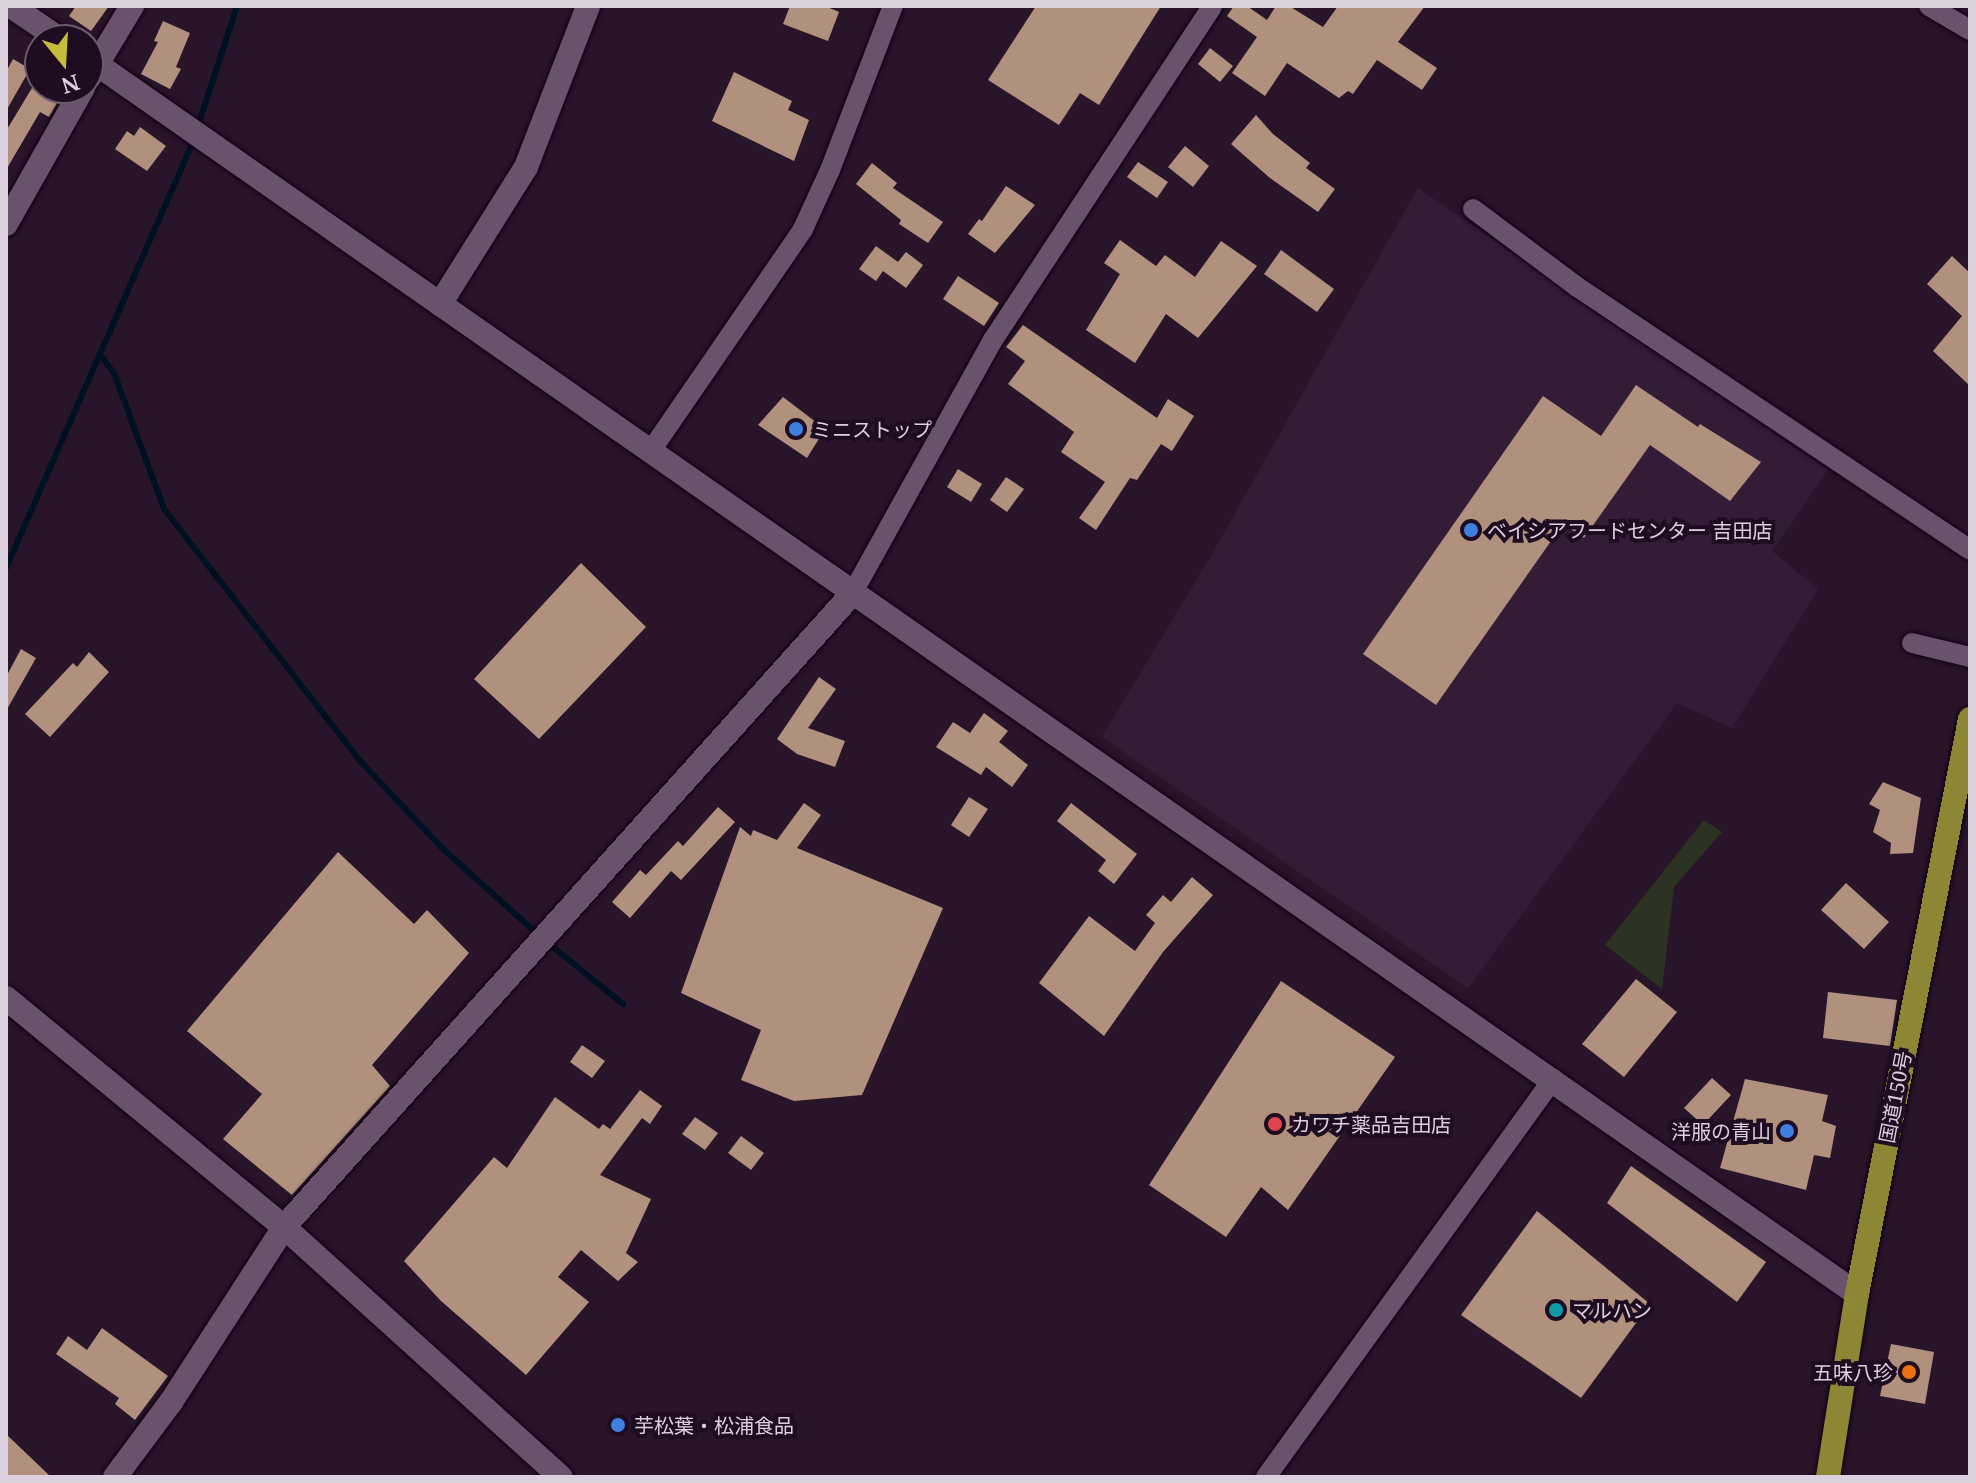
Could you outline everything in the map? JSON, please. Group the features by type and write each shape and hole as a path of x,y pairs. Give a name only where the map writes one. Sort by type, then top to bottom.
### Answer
{"highway":[{"name":"国道150号","path":"1828,1477 1857,1294 1970,719"}],"street":[{"path":"11,6 37,24"},
{"path":"104,48 132,6"},
{"path":"440,304 526,167 588,6"},
{"path":"650,452 803,229 830,170 893,6"},
{"path":"115,1477 171,1402 284,1227 852,594 979,362 1212,6"},
{"path":"1929,6 1970,30"},
{"path":"104,75 207,139 852,594 1553,1079 1857,1294"},
{"path":"6,224 74,104"},
{"path":"1473,209 1576,286 1970,550"},
{"path":"1912,643 1970,657"},
{"path":"6,998 284,1227 561,1477"},
{"path":"1266,1477 1553,1079"}],"shaded area":[{"path":"1418,188 1828,470 1772,551 1818,589 1732,728 1677,703 1468,988 1102,737 1211,556"}],"green space":[{"path":"1704,820 1722,832 1674,887 1662,989 1605,945"}],"building":[{"path":"76,6 109,6 96,24 81,24 69,16"},
{"path":"790,6 825,6 839,12 828,41 783,24"},
{"path":"1036,6 1161,6 1099,105 1080,93 1059,125 988,80"},
{"path":"1234,6 1247,6 1267,20 1276,6 1289,6 1323,27 1338,6 1425,6 1398,42 1437,68 1422,90 1377,60 1353,94 1348,91 1339,98 1287,63 1265,96 1232,73 1257,37 1227,16"},
{"path":"163,21 190,33 176,67 181,69 170,89 141,74 158,42 154,41"},
{"path":"1210,48 1233,66 1220,82 1198,64"},
{"path":"13,59 24,65 24,80 6,111 6,72"},
{"path":"734,72 792,101 788,110 809,120 794,161 712,121"},
{"path":"24,101 24,104 57,104 49,117 40,112 6,170 6,131"},
{"path":"1256,115 1273,134 1310,163 1306,168 1335,189 1318,212 1270,178 1231,144"},
{"path":"140,127 166,146 147,171 115,149 127,131 134,136"},
{"path":"1185,146 1209,166 1193,187 1168,167"},
{"path":"1138,162 1168,182 1157,198 1127,177"},
{"path":"872,163 897,183 893,188 943,222 928,243 899,224 901,220 856,184"},
{"path":"1006,186 1035,205 995,253 968,234 979,219 982,221"},
{"path":"1120,240 1156,266 1165,255 1195,277 1221,241 1257,266 1198,338 1166,314 1135,363 1086,330 1120,274 1104,263"},
{"path":"876,246 898,262 906,252 923,265 906,288 883,271 876,281 859,269"},
{"path":"1281,250 1334,289 1317,312 1264,274"},
{"path":"1952,256 1970,273 1970,386 1933,351 1962,316 1927,284"},
{"path":"958,276 999,303 984,326 943,299"},
{"path":"1023,325 1157,418 1168,399 1194,416 1172,451 1161,444 1137,480 1130,478 1096,530 1079,518 1105,482 1061,452 1074,432 1008,384 1025,361 1006,347"},
{"path":"1636,385 1698,427 1700,424 1761,462 1730,501 1650,445 1584,538 1563,524 1436,705 1363,654 1543,396 1601,436"},
{"path":"783,397 825,429 807,458 758,425"},
{"path":"958,469 982,484 971,502 947,487"},
{"path":"1006,477 1024,489 1007,512 990,500"},
{"path":"581,563 646,627 539,739 474,679"},
{"path":"21,649 36,658 6,711 6,677"},
{"path":"89,652 109,672 50,737 25,714 73,663 77,667"},
{"path":"819,677 836,689 808,728 845,741 835,767 797,754 777,739"},
{"path":"984,713 1008,731 999,742 1028,765 1012,787 986,767 981,775 936,747 953,722 970,733"},
{"path":"1883,782 1921,798 1913,853 1890,854 1891,843 1873,832 1880,810 1869,804"},
{"path":"969,797 988,809 969,837 951,825"},
{"path":"804,803 821,815 797,848 943,908 862,1095 794,1101 741,1080 761,1030 681,993 740,827 751,836 753,830 777,840"},
{"path":"1071,803 1137,854 1114,884 1098,871 1106,860 1057,821"},
{"path":"718,807 735,822 681,880 671,871 630,918 612,902 640,870 646,875 678,841 683,846"},
{"path":"338,852 414,924 427,910 469,953 372,1065 390,1086 292,1195 223,1139 262,1094 187,1031"},
{"path":"1192,877 1213,895 1163,952 1104,1036 1039,983 1089,916 1135,951 1155,923 1146,915 1163,895 1171,902"},
{"path":"1846,883 1889,922 1864,949 1821,910"},
{"path":"1636,979 1677,1012 1624,1077 1582,1044"},
{"path":"1281,981 1395,1057 1288,1210 1261,1187 1226,1237 1149,1185"},
{"path":"1828,992 1897,1000 1890,1046 1823,1038"},
{"path":"582,1045 605,1061 592,1078 570,1062"},
{"path":"1712,1078 1731,1095 1703,1125 1684,1108"},
{"path":"1745,1079 1828,1095 1822,1121 1836,1126 1830,1158 1814,1155 1806,1190 1720,1168"},
{"path":"640,1090 662,1106 650,1124 642,1118 600,1175 651,1199 626,1253 638,1262 618,1281 581,1250 558,1277 589,1302 526,1375 441,1301 404,1261 494,1157 507,1168 555,1097 599,1129 603,1124 610,1129"},
{"path":"695,1117 718,1133 705,1150 682,1134"},
{"path":"741,1136 764,1153 751,1170 728,1153"},
{"path":"1631,1166 1766,1262 1737,1302 1607,1203"},
{"name":"マルハン","path":"1537,1211 1650,1304 1581,1398 1461,1315"},
{"path":"102,1328 168,1376 135,1420 115,1404 119,1398 56,1354 68,1336 87,1350"},
{"path":"1891,1344 1934,1352 1925,1404 1880,1396"},
{"path":"6,1434 51,1477 6,1477"}],"waterway":[{"path":"197,129 237,6"},
{"path":"6,568 194,139"},
{"path":"101,356 114,373 164,509 362,763 444,850 540,936"},
{"path":"548,943 623,1004"}],"place":[{"name":"ミニストップ","path":"796,429"},
{"name":"ベイシアフードセンター 吉田店","path":"1471,530"},
{"name":"カワチ薬品吉田店","path":"1275,1124"},
{"name":"洋服の青山","path":"1787,1131"},
{"name":"マルハン","path":"1556,1310"},
{"name":"五味八珍","path":"1909,1372"},
{"name":"芋松葉・松浦食品","path":"618,1425"}]}
